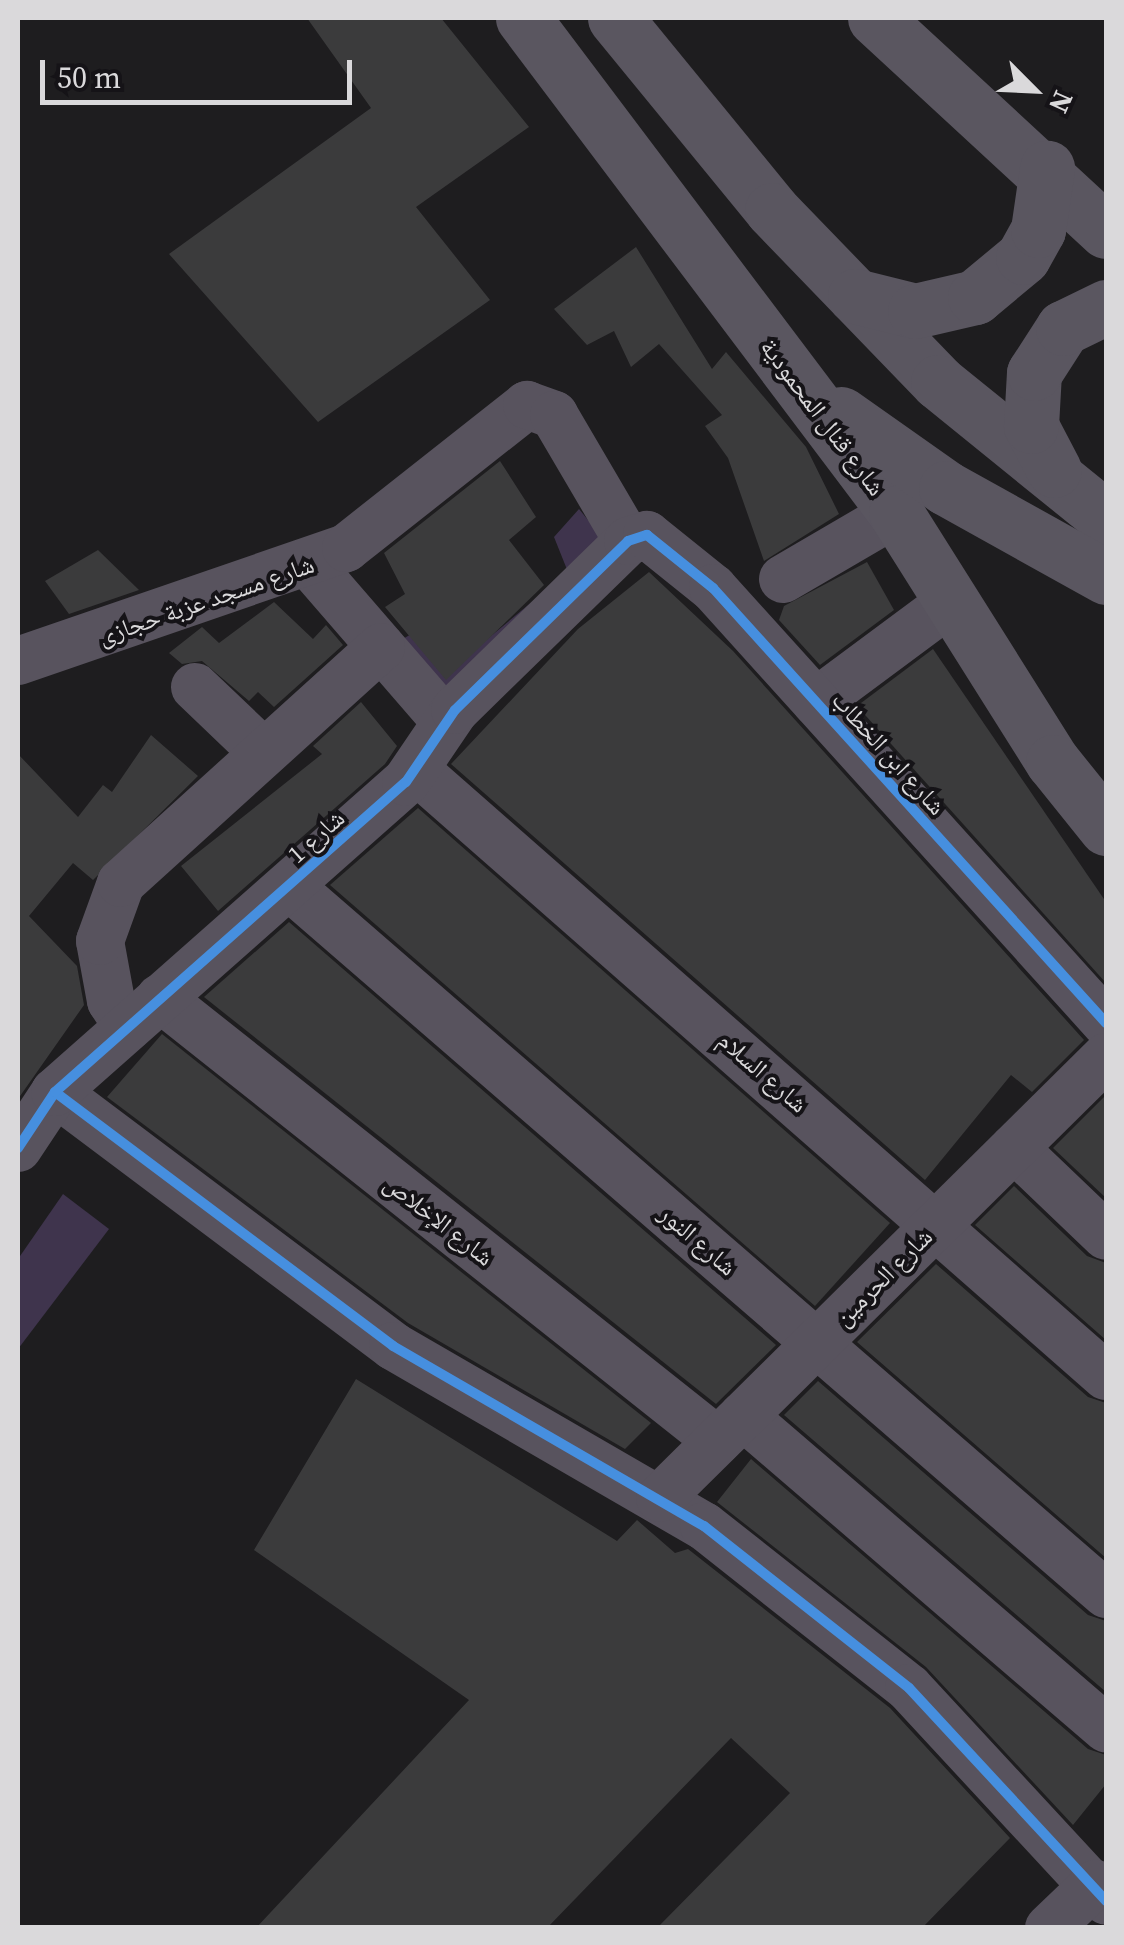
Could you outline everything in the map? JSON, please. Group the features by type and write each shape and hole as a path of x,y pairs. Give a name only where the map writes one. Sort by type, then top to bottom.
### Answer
{"main road":[{"name":"شارع قنال المحمودية","path":"523,18 896,513 1053,762 1106,828"},
{"path":"615,18 855,296 938,382 1056,473 1106,518"},
{"path":"875,18 1047,168 1106,231"},
{"path":"855,296 915,311 975,298 1001,280 1038,230 1047,168"},
{"path":"1056,473 1031,426 1034,372 1063,328 1106,306"},
{"path":"788,372 946,488 1106,577"}],"street":[{"name":"شارع مسجد عزبة حجازى","path":"18,661 311,566 370,533 527,405 554,416 628,541"},
{"path":"783,580 896,513"},
{"name":"شارع ابن الخطاب","path":"628,541 664,542 816,702 1106,1023"},
{"name":"شارع 1","path":"18,1144 55,1092 416,771 446,722 628,541"},
{"path":"311,566 446,722"},
{"path":"816,702 952,601"},
{"path":"144,1013 102,972 107,910 142,859 381,647"},
{"path":"195,687 263,752"},
{"name":"شارع السلام","path":"416,771 938,1223 1106,1376"},
{"name":"شارع النور","path":"290,886 1106,1594"},
{"name":"شارع الإخلاص","path":"144,1013 731,1429 1106,1728"},
{"name":"شارع الحرمين","path":"660,1498 1106,1057"},
{"path":"55,1092 392,1346 660,1498 909,1688 1100,1893 1049,1928"},
{"path":"1014,1148 1106,1236"}],"shaded area":[{"path":"579,509 610,547 444,705 392,645 415,632 450,670 568,572 554,537"},
{"path":"63,1194 109,1229 18,1349 18,1259"}],"building":[{"path":"307,18 441,18 529,127 416,207 490,300 318,422 169,254 371,108"},
{"path":"636,247 712,369 726,352 806,447 839,514 764,561 728,458 705,426 722,415 659,344 631,367 614,331 587,345 554,309"},
{"path":"500,461 536,517 509,540 544,585 446,680 385,607 405,594 384,553"},
{"path":"98,550 139,590 69,614 45,581"},
{"path":"867,562 894,610 820,665 779,620 784,606"},
{"path":"649,572 733,651 1084,1040 1032,1092 1011,1075 925,1180 451,764 578,629"},
{"path":"274,602 313,639 326,625 343,645 274,707 258,692 249,701 202,661 182,664 169,653 202,627 219,643"},
{"path":"933,649 1106,902 1106,983 857,706"},
{"path":"361,702 397,746 385,764 218,911 181,866 322,754 313,746"},
{"path":"151,735 198,776 93,880 73,863 29,916 77,966 84,1005 18,1099 18,754 78,817 103,785 112,792"},
{"path":"418,808 890,1223 815,1306 330,885"},
{"path":"289,922 776,1345 716,1404 204,997"},
{"path":"162,1034 651,1423 625,1449 408,1323 107,1097"},
{"path":"1106,1095 1106,1198 1053,1148"},
{"path":"1014,1186 1087,1256 1106,1263 1106,1340 975,1225"},
{"path":"936,1264 1088,1397 1106,1403 1106,1558 857,1342"},
{"path":"356,1379 617,1541 637,1520 675,1553 688,1549 890,1708 1010,1838 922,1928 657,1928 790,1793 731,1738 547,1928 256,1928 469,1700 254,1550"},
{"path":"818,1381 1088,1615 1106,1621 1106,1692 784,1415"},
{"path":"751,1459 1088,1749 1106,1755 1106,1784 1073,1825 926,1667 717,1502"}],"cycle path":[{"path":"18,1148 55,1092 406,782 455,710 628,541 647,535 713,588 1106,1023"},
{"path":"55,1092 393,1346 704,1526 909,1688 1106,1901"}]}
